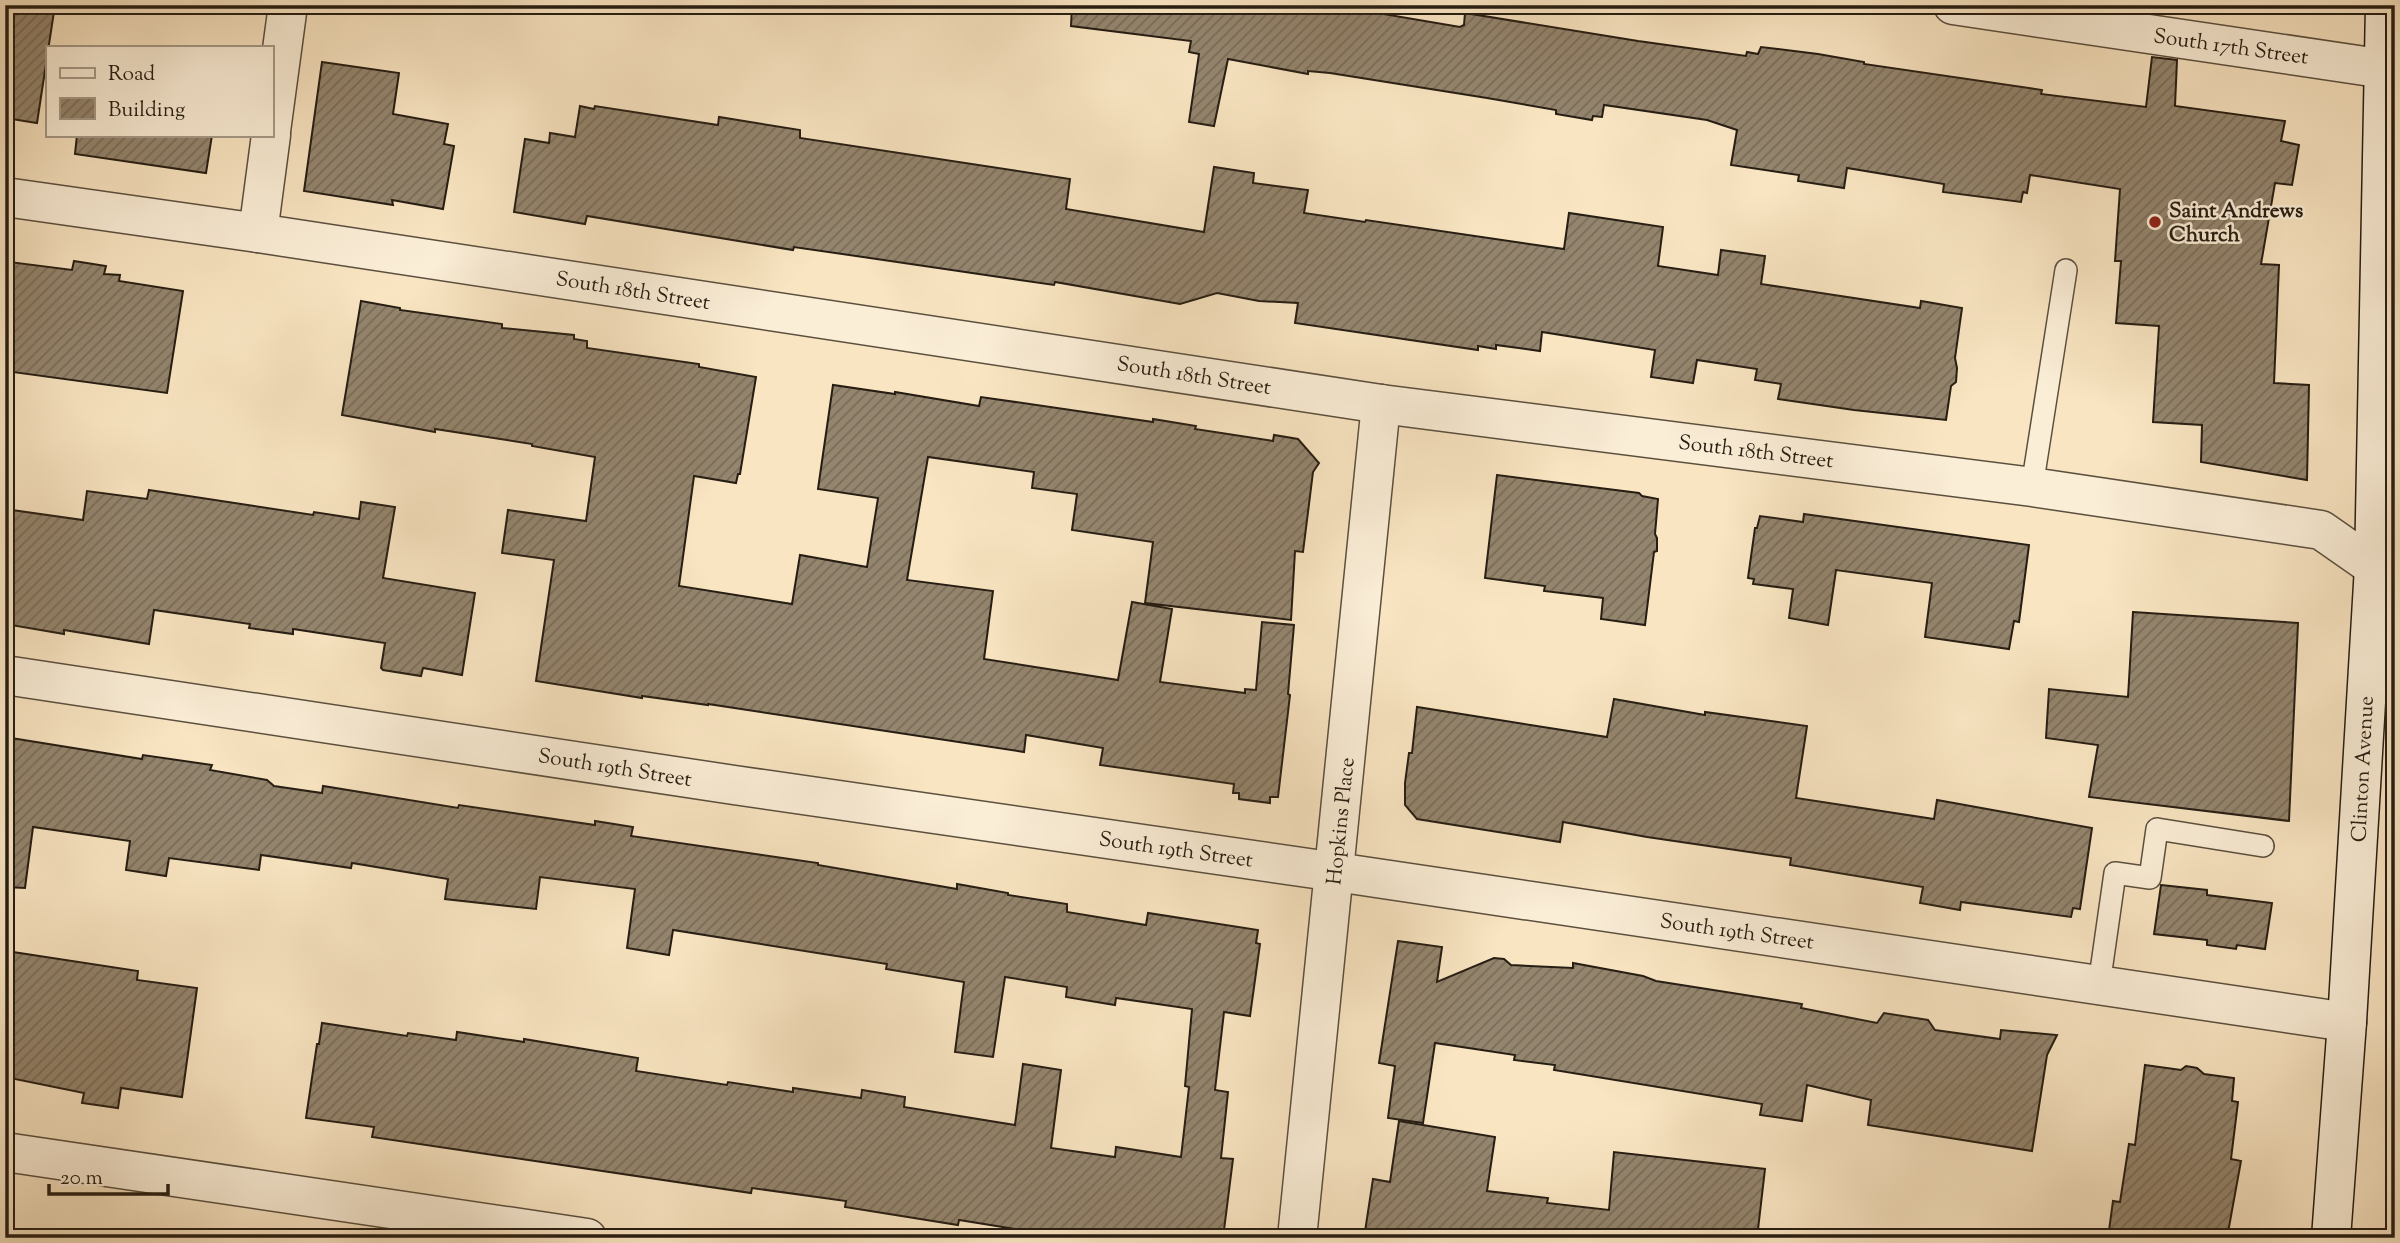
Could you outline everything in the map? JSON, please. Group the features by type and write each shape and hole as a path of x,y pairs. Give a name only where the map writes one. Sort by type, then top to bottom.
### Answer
{"street":[{"path":"273,118 288,5"},
{"name":"South 17th Street","path":"1953,5 2385,69"},
{"name":"Clinton Avenue","path":"2332,1238 2384,576 2385,5"},
{"path":"258,233 271,136"},
{"name":"South 18th Street","path":"5,197 1381,404 2032,486 2321,530 2384,576"},
{"name":"Hopkins Place","path":"1297,1238 1336,872 1381,404"},
{"name":"South 19th Street","path":"5,674 762,789 2347,1022"},
{"path":"5,1152 587,1238"}],"lane":[{"path":"2032,486 2066,270"},
{"path":"2099,985 2115,873 2150,878 2157,829 2263,846"}],"building":[{"path":"10,5 55,5 49,46 46,46 37,123 5,118 5,45"},
{"path":"1072,5 1349,5 1348,8 1460,27 1464,25 1465,13 1746,56 1747,52 1758,54 1761,47 1818,54 1864,64 2042,90 2041,94 2146,107 2152,57 2177,60 2175,106 2285,121 2281,141 2299,145 2292,185 2275,183 2261,264 2279,265 2274,383 2309,385 2307,480 2201,462 2202,425 2153,422 2159,326 2116,323 2121,261 2115,261 2120,189 2030,175 2027,193 2023,192 2021,202 1943,192 1944,184 1847,168 1844,188 1798,181 1799,175 1731,165 1737,130 1707,120 1604,105 1602,117 1593,116 1592,120 1556,114 1556,110 1487,98 1330,73 1308,71 1308,74 1228,59 1214,126 1189,122 1199,54 1189,52 1191,41 1071,26"},
{"path":"322,62 399,73 393,114 448,124 444,144 454,146 443,209 392,200 393,205 304,191"},
{"path":"580,106 718,125 719,117 800,130 800,138 1070,179 1066,209 1204,232 1214,167 1254,173 1253,183 1308,190 1304,213 1564,249 1569,213 1663,227 1658,266 1718,275 1721,250 1765,256 1761,284 1920,308 1921,301 1962,308 1955,358 1956,382 1951,386 1946,420 1854,410 1778,399 1781,384 1755,380 1757,369 1697,360 1693,383 1651,377 1655,350 1542,332 1540,351 1496,345 1496,349 1478,346 1478,350 1295,323 1298,303 1259,301 1217,293 1180,304 1055,282 1054,285 794,247 793,250 587,216 585,224 514,212 525,139 549,143 550,133 575,137"},
{"path":"77,136 212,136 206,173 75,154"},
{"path":"74,261 106,266 104,274 120,275 119,281 183,291 167,393 5,371 5,295 10,262 72,270"},
{"path":"361,301 400,310 502,324 502,328 574,335 574,339 587,341 587,348 699,364 699,367 756,377 740,474 736,483 694,476 679,586 792,604 800,555 867,567 878,498 818,489 833,385 979,406 981,397 1153,422 1153,419 1196,426 1195,429 1273,441 1274,435 1298,439 1319,463 1313,472 1303,552 1295,551 1291,620 1145,603 1153,542 1072,530 1077,494 1032,488 1034,472 928,457 907,580 993,591 984,659 1118,680 1132,602 1172,609 1160,682 1245,693 1245,689 1256,690 1262,622 1294,625 1290,695 1278,797 1270,797 1270,803 1239,799 1239,793 1233,793 1234,784 1100,765 1103,748 1026,735 1024,752 536,681 554,560 502,553 508,510 586,521 595,457 532,444 435,429 435,432 342,415"},
{"path":"1497,475 1639,493 1658,499 1655,534 1657,551 1654,552 1645,625 1601,619 1603,598 1544,591 1545,586 1485,578"},
{"path":"149,490 313,515 314,512 359,519 361,502 395,507 383,578 475,593 462,675 423,668 421,676 383,670 381,668 385,643 293,629 293,634 249,628 250,624 154,610 149,644 64,630 64,634 5,624 5,509 83,520 87,491 147,499"},
{"path":"1804,514 2029,545 2019,622 2014,621 2009,649 1925,637 1932,583 1836,570 1828,625 1789,618 1793,589 1753,584 1754,579 1748,578 1755,528 1760,516 1803,522"},
{"path":"2133,612 2298,623 2289,821 2089,797 2098,745 2046,738 2049,689 2128,697"},
{"path":"1614,699 1705,715 1705,712 1807,726 1796,798 1934,819 1937,800 2092,828 2080,909 2073,908 2071,917 1961,902 1960,910 1920,903 1923,887 1790,865 1791,858 1563,822 1560,842 1417,819 1405,805 1405,783 1409,753 1412,753 1417,707 1607,737"},
{"path":"5,737 142,759 143,755 212,765 210,770 267,780 274,786 322,793 323,786 458,808 459,805 595,825 595,821 633,827 631,836 818,863 957,889 957,884 1067,904 1067,912 1146,925 1148,913 1258,930 1256,943 1260,944 1250,1016 1224,1012 1215,1090 1228,1092 1221,1158 1233,1159 1223,1238 1040,1238 1040,1233 959,1220 958,1225 845,1207 846,1201 752,1188 751,1193 372,1137 374,1127 306,1118 322,1023 407,1036 408,1033 456,1040 457,1032 524,1042 524,1039 638,1058 636,1071 727,1085 728,1082 793,1092 793,1088 861,1098 862,1090 905,1097 904,1107 1015,1125 1023,1064 1061,1070 1051,1148 1115,1157 1116,1147 1181,1157 1189,1087 1185,1086 1192,1009 1116,998 1115,1005 1066,997 1067,987 1005,977 993,1057 955,1052 964,982 886,969 887,964 673,930 669,955 627,948 635,889 540,877 536,909 445,899 448,879 352,863 351,868 261,855 259,870 169,858 166,876 126,870 130,841 33,827 25,888 5,887"},
{"path":"2161,885 2207,890 2207,895 2272,903 2265,949 2237,945 2236,949 2207,945 2207,940 2154,934"},
{"path":"1398,941 1442,947 1437,982 1494,958 1504,959 1511,965 1573,968 1573,963 1643,976 1656,981 1802,1004 1801,1008 1877,1023 1884,1013 1928,1020 1935,1030 2000,1039 2001,1030 2057,1035 2047,1055 2032,1151 1868,1125 1871,1100 1807,1085 1802,1121 1760,1115 1762,1104 1554,1070 1555,1065 1514,1060 1515,1055 1435,1043 1423,1123 1388,1118 1395,1066 1379,1063"},
{"path":"13,952 138,971 137,980 197,988 182,1097 121,1088 118,1108 82,1103 84,1093 5,1077 5,1004"},
{"path":"2145,1065 2181,1070 2186,1066 2197,1068 2204,1074 2234,1078 2232,1101 2238,1102 2231,1159 2241,1161 2227,1238 2108,1238 2113,1201 2120,1202 2129,1144 2135,1145"},
{"path":"1399,1121 1495,1137 1487,1191 1548,1198 1547,1203 1609,1210 1614,1152 1765,1169 1757,1238 1364,1238 1373,1179 1390,1182"}],"place":[{"name":"Saint Andrews Church","path":"2155,222"}]}
